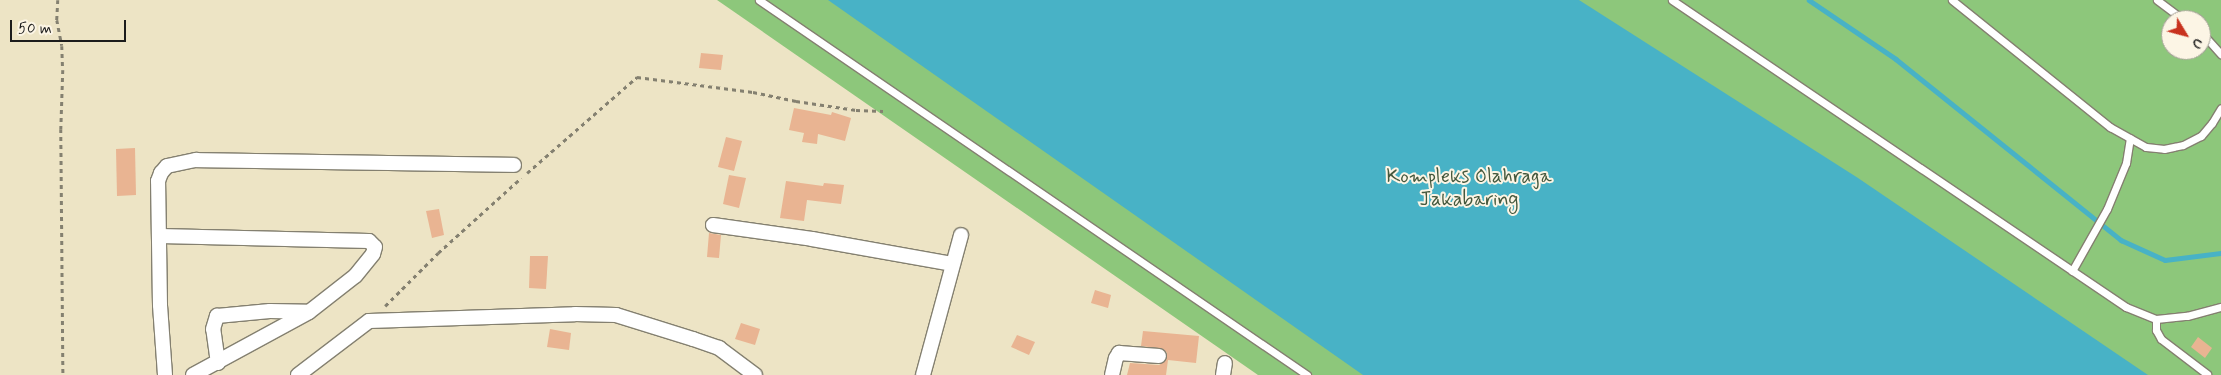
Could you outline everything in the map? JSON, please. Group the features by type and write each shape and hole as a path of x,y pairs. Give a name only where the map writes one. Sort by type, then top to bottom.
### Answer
{"street":[{"path":"165,375 160,305 158,181 161,173 167,166 196,160 367,161 514,165"},
{"path":"713,225 812,239 952,264"},
{"path":"923,375 960,235"},
{"path":"160,236 369,241 375,247 373,254 355,276 309,312 193,375"},
{"path":"218,362 214,329 217,316 270,311 309,312"},
{"path":"298,375 369,322 575,314 616,315 720,348 755,375"},
{"path":"1112,375 1119,353 1159,356"}],"lane":[{"path":"759,0 1307,375"},
{"path":"1672,0 2126,307 2156,319 2187,316 2221,307"},
{"path":"1952,0 2110,127 2146,146 2164,150 2183,145 2201,136 2221,108"},
{"path":"2157,0 2170,10"},
{"path":"2211,43 2221,54"},
{"path":"2072,272 2108,209 2126,163 2130,138"},
{"path":"2156,319 2156,330 2161,339 2207,374"}],"path":[{"path":"58,0 63,70 61,129 63,375"},
{"path":"369,322 438,253 637,77 753,92 796,102 856,110 883,111"}],"green space":[{"name":"Kompleks Olahraga Jakabaring","path":"717,0 2221,0 2221,375 1258,375"}],"water":[{"name":"Kompleks Olahraga Jakabaring","path":"828,0 1579,0 1858,178 2148,375 1363,375"}],"building":[{"path":"701,53 723,55 721,70 699,68"},
{"path":"794,108 831,115 832,112 851,118 845,141 818,134 817,144 802,142 804,133 789,130"},
{"path":"726,137 742,141 734,171 718,167"},
{"path":"135,148 136,195 117,196 116,149"},
{"path":"729,175 746,178 739,208 723,204"},
{"path":"786,181 823,186 824,183 844,185 841,204 807,200 804,221 780,218"},
{"path":"439,209 444,235 432,238 426,211"},
{"path":"709,233 721,235 719,258 707,257"},
{"path":"530,256 548,256 546,289 529,288"},
{"path":"1095,290 1111,295 1108,308 1091,303"},
{"path":"741,323 760,329 755,345 735,339"},
{"path":"550,329 571,333 569,350 547,347"},
{"path":"1143,331 1199,336 1196,363 1168,360 1166,375 1127,375 1130,363 1159,365 1166,360 1167,353 1163,349 1141,346"},
{"path":"1017,335 1035,342 1029,355 1011,347"},
{"path":"2198,337 2212,348 2205,358 2191,347"}],"waterway":[{"path":"1809,0 1896,59 2121,240 2165,260 2221,253"}]}
